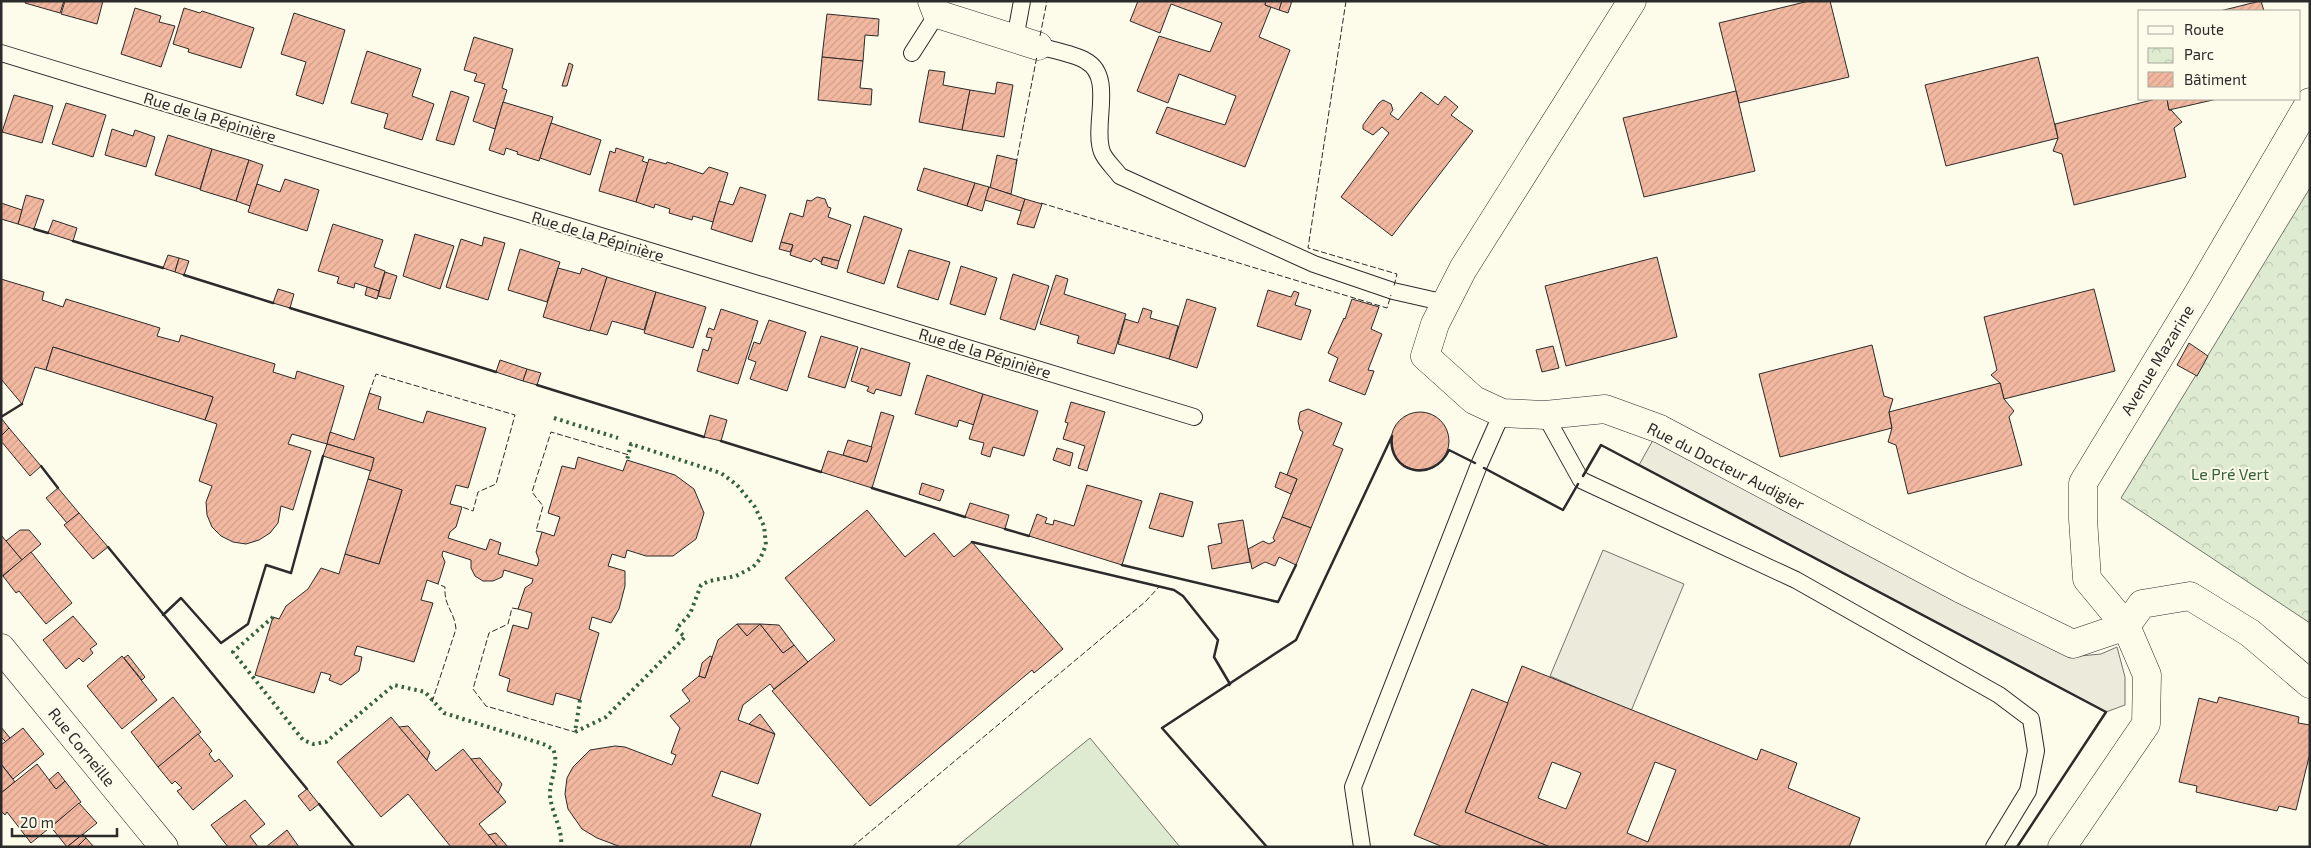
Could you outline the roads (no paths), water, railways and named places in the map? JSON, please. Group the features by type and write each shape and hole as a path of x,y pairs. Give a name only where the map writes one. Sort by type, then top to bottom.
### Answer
{"street":[{"name":"Rue du Docteur Audigier","path":"1632,1 1463,270 1435,324 1425,356 1474,400 1502,413 1545,416 1605,409 1660,429 1961,589 2073,644 2126,626"},
{"path":"934,8 1027,42"},
{"name":"Avenue Mazarine","path":"2062,847 2146,724 2147,675 2126,626 2087,579 2083,483 2199,292 2310,102"},
{"path":"2126,626 2142,604 2190,596 2250,633 2310,684"},
{"name":"Rue Corneille","path":"1,648 164,847"}],"lane":[{"path":"1022,1 1027,42 1086,60 1096,70 1102,90 1098,135 1102,153 1120,176 1314,264 1393,290 1446,303"},
{"path":"912,53 934,8"},
{"name":"Rue de la Pépinière","path":"1,52 1194,416"},
{"path":"1362,847 1353,787 1479,466 1502,413"},
{"path":"1545,416 1581,480 1796,580 1999,695 2031,719 2036,750 2028,791 1994,847"}],"park label":[{"name":"Le Pré Vert","path":"2230,474"}]}
